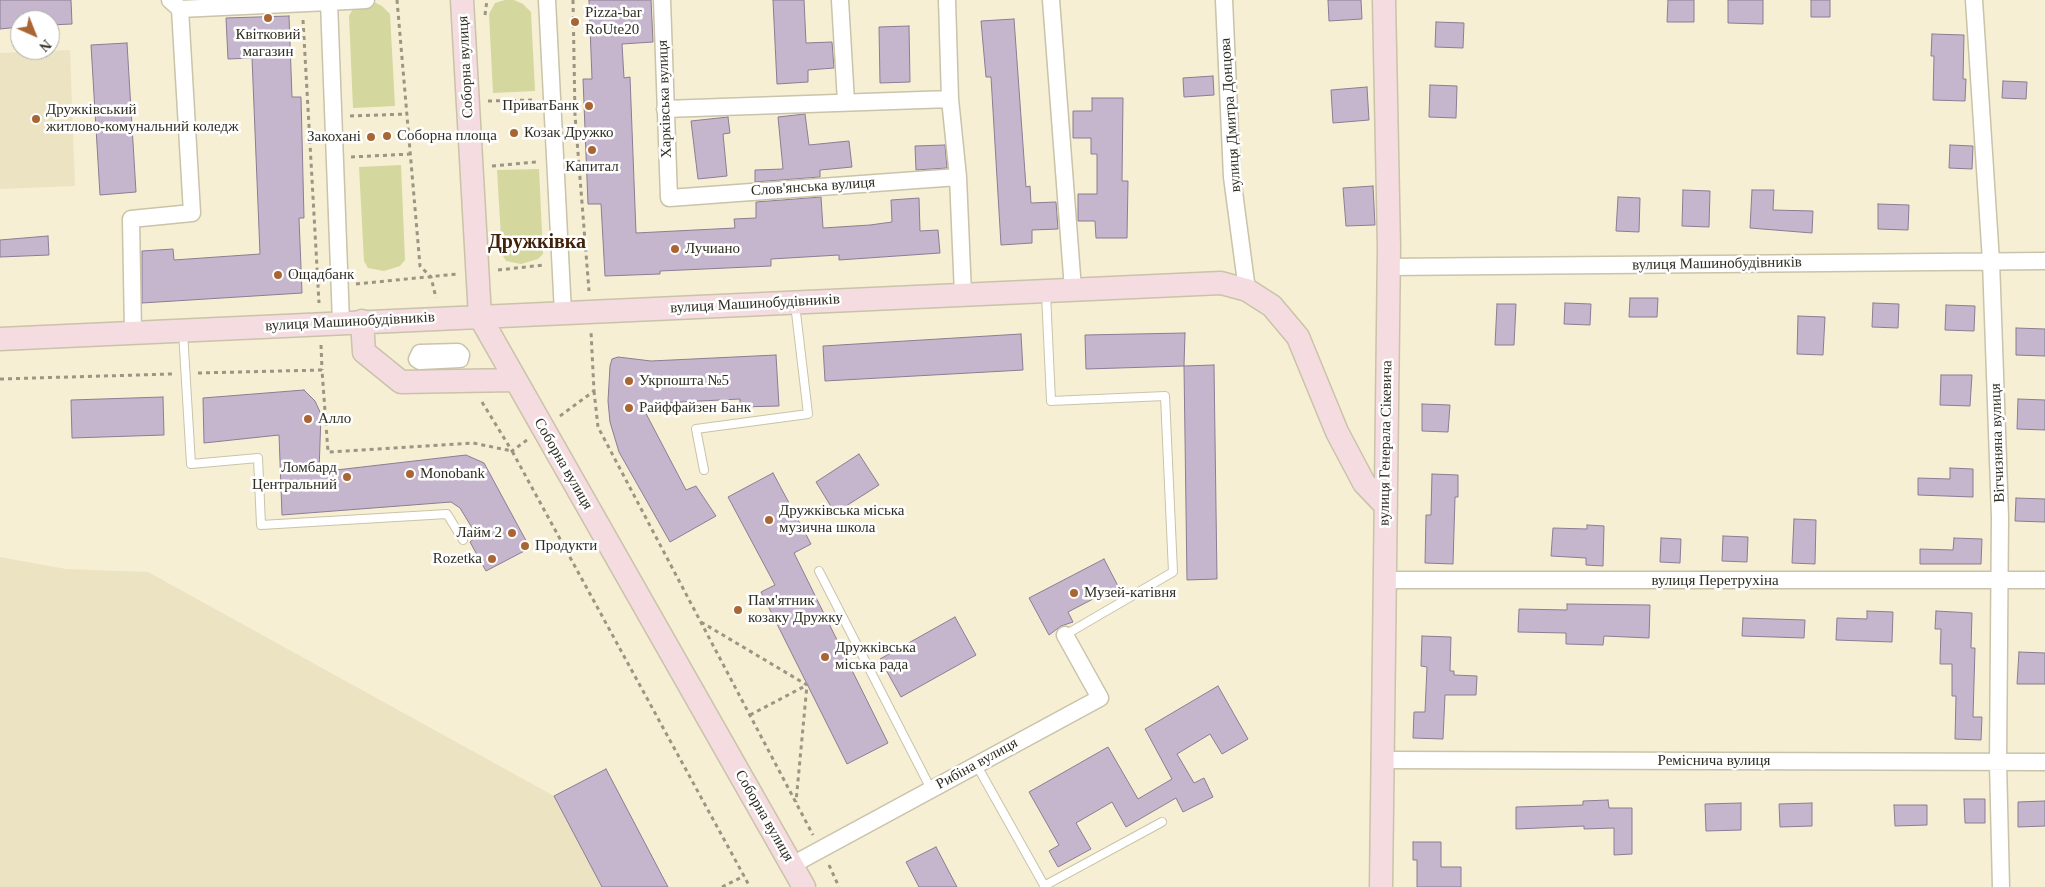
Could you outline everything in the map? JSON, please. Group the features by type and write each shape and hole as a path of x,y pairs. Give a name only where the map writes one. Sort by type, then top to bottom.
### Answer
{"street":[{"path":"133,332 131,218 192,213 175,5 366,0"},
{"name":"Соборна вулиця","path":"462,0 480,317 804,887"},
{"path":"547,0 563,313"},
{"name":"Харківська вулиця","path":"662,0 669,198"},
{"path":"840,0 846,102"},
{"path":"947,0 950,99 958,177 963,294"},
{"path":"1051,0 1073,289"},
{"name":"вулиця Дмитра Донцова","path":"1224,0 1232,177 1247,290"},
{"name":"вулиця Генерала Сікевича","path":"1382,887 1388,267 1384,0"},
{"name":"Вітчизняна вулиця","path":"1974,0 1991,261 2000,517 1998,762 2001,887"},
{"path":"329,2 340,285 364,352 402,382 515,380"},
{"path":"666,109 950,99"},
{"name":"Слов'янська вулиця","path":"669,198 958,177"},
{"name":"вулиця Машинобудівників","path":"1388,267 2045,261"},
{"name":"вулиця Машинобудівників","path":"0,339 352,321 480,317 1221,283 1247,290 1272,306 1298,337 1337,432 1359,475 1386,506"},
{"name":"вулиця Перетрухіна","path":"1385,580 2000,582 2045,580"},
{"name":"Рибіна вулиця","path":"792,865 1100,698 1065,635"},
{"name":"Реміснича вулиця","path":"1383,760 2045,762"}],"lane":[{"path":"1046,290 1051,401 1165,396 1173,572 1065,635"},
{"path":"704,470 696,429 808,414 794,302"},
{"path":"182,330 191,464 258,458 261,525 447,514 463,540"},
{"path":"819,572 931,789"},
{"path":"976,764 1045,886 1162,822"}],"path":[{"path":"397,0 420,266 432,277 433,294 446,318"},
{"path":"573,0 575,115 598,427 840,887"},
{"path":"302,3 319,309"},
{"path":"308,118 407,114"},
{"path":"492,166 536,162 536,152"},
{"path":"311,159 411,154"},
{"path":"318,287 561,263 587,263"},
{"path":"475,381 483,405 512,451 594,390"},
{"path":"701,622 807,685"},
{"path":"750,715 807,685"},
{"path":"796,802 807,685"},
{"path":"722,887 744,876"}],"shaded area":[{"name":"Дружківський житлово-комунальний коледж","path":"60,50 70,50 75,186 0,189 0,53 10,53 10,60 60,60"},
{"path":"0,557 66,569 148,572 554,796 607,771 667,887 0,887"}],"green space":[{"path":"370,0 382,6 390,14 395,106 353,108 349,16 355,5"},
{"path":"514,0 523,4 531,12 535,91 493,93 489,14 495,3"},
{"path":"401,165 405,260 400,266 384,271 368,268 364,261 359,167"},
{"path":"539,169 543,254 538,259 521,264 506,261 502,254 497,170"}],"building":[{"path":"0,0 71,0 72,24 60,25 60,10 10,10 10,28 0,29"},
{"path":"589,0 651,0 653,42 622,44 624,78 630,77 636,233 735,228 734,219 756,218 756,202 821,197 823,228 870,225 892,222 891,200 919,198 920,231 938,230 940,253 839,260 839,255 771,259 771,266 660,271 660,274 605,276 601,204 588,204 583,79 592,79"},
{"path":"773,0 804,0 806,43 832,42 834,68 808,70 808,82 777,84"},
{"path":"1328,0 1361,0 1362,19 1329,21"},
{"path":"1668,0 1694,0 1694,22 1667,22"},
{"path":"1728,0 1763,0 1763,24 1728,23"},
{"path":"1811,0 1830,0 1830,17 1811,17"},
{"path":"289,16 292,97 301,97 304,218 299,218 302,293 142,303 142,251 173,249 174,260 260,254 252,58 228,59 226,18"},
{"path":"1014,19 1026,187 1030,186 1031,203 1056,202 1058,229 1032,230 1032,243 1001,245 991,77 986,77 981,21"},
{"path":"1436,22 1464,23 1463,48 1435,47"},
{"path":"909,26 910,82 880,83 879,27"},
{"path":"1932,34 1964,35 1963,79 1966,79 1965,101 1933,100 1934,56 1931,56"},
{"path":"127,43 136,192 100,195 91,45"},
{"path":"1213,76 1214,95 1184,97 1183,78"},
{"path":"2003,81 2027,82 2026,99 2002,98"},
{"path":"1430,85 1457,86 1456,118 1429,117"},
{"path":"1367,87 1369,120 1333,123 1331,90"},
{"path":"1092,98 1123,98 1122,181 1128,181 1127,238 1096,238 1095,221 1078,221 1078,194 1097,194 1097,154 1091,154 1091,138 1073,138 1073,111 1092,111"},
{"path":"805,114 809,145 849,141 852,167 820,170 820,177 755,182 755,170 783,169 778,117"},
{"path":"728,117 730,133 723,134 727,176 698,179 691,121"},
{"path":"945,145 947,168 916,170 915,146"},
{"path":"1950,145 1973,146 1972,169 1949,168"},
{"path":"1373,186 1375,225 1346,226 1343,188"},
{"path":"1683,190 1710,191 1709,227 1682,226"},
{"path":"1752,190 1774,190 1773,210 1813,211 1812,233 1750,228"},
{"path":"1618,197 1640,198 1639,232 1616,231"},
{"path":"1878,204 1909,205 1908,230 1878,229"},
{"path":"48,236 49,255 0,257 0,240"},
{"path":"1630,298 1658,298 1657,317 1629,317"},
{"path":"1565,303 1591,304 1590,325 1564,324"},
{"path":"1873,303 1899,304 1898,328 1872,327"},
{"path":"1497,304 1516,304 1514,345 1495,345"},
{"path":"1946,305 1975,306 1974,331 1945,330"},
{"path":"1798,316 1825,317 1823,355 1797,354"},
{"path":"2016,328 2045,329 2045,356 2016,355"},
{"path":"1185,333 1184,366 1086,369 1085,335"},
{"path":"1021,334 1023,370 825,381 823,346"},
{"path":"776,355 779,406 740,407 740,399 641,404 686,490 696,486 716,516 670,542 619,452 610,422 608,401 612,359 618,357 651,361"},
{"path":"1214,365 1217,579 1187,580 1184,366"},
{"path":"1941,375 1972,375 1970,406 1940,405"},
{"path":"304,390 315,401 321,414 319,472 466,455 484,463 530,548 486,571 470,542 477,536 460,508 451,502 282,515 279,435 204,443 203,398"},
{"path":"163,397 164,435 72,438 71,400"},
{"path":"2018,399 2045,400 2045,430 2017,429"},
{"path":"1422,404 1450,405 1448,432 1422,431"},
{"path":"859,454 879,485 835,513 816,482"},
{"path":"1950,468 1973,469 1973,497 1918,495 1918,478 1950,479"},
{"path":"773,473 811,544 794,553 888,743 847,764 761,592 775,585 728,497"},
{"path":"1432,474 1458,475 1458,497 1455,497 1453,564 1425,563 1426,515 1431,515"},
{"path":"2016,498 2045,499 2045,522 2015,521"},
{"path":"1794,519 1816,520 1815,564 1792,563"},
{"path":"1587,525 1604,526 1603,566 1586,565 1586,558 1551,556 1553,528 1587,529"},
{"path":"1723,536 1748,537 1747,562 1722,561"},
{"path":"1661,538 1681,539 1680,563 1660,562"},
{"path":"1954,538 1982,539 1981,564 1920,564 1920,549 1953,550"},
{"path":"1104,559 1118,586 1068,612 1073,622 1061,626 1049,635 1029,598"},
{"path":"1567,604 1650,605 1649,638 1604,636 1603,645 1566,644 1566,633 1518,632 1519,609 1567,610"},
{"path":"1867,611 1893,612 1892,642 1836,640 1837,618 1867,619"},
{"path":"1936,611 1972,613 1971,648 1975,648 1973,717 1982,717 1981,740 1955,739 1956,696 1952,696 1952,664 1940,664 1941,629 1935,629"},
{"path":"955,617 976,655 901,697 880,659"},
{"path":"1743,618 1805,620 1804,638 1742,636"},
{"path":"1422,636 1451,637 1450,671 1454,671 1454,675 1477,676 1476,695 1445,695 1443,739 1413,738 1414,712 1425,712 1427,667 1421,666"},
{"path":"2019,652 2045,653 2045,684 2017,684"},
{"path":"1218,686 1248,739 1222,754 1210,734 1177,754 1194,783 1204,778 1213,797 1183,812 1176,798 1126,827 1112,802 1076,823 1091,849 1058,867 1049,851 1059,845 1029,792 1108,747 1138,799 1172,779 1145,729"},
{"path":"606,769 668,887 602,887 554,796"},
{"path":"1964,799 1985,799 1985,823 1965,823"},
{"path":"1608,800 1609,808 1632,808 1632,854 1614,855 1614,828 1584,829 1584,826 1516,829 1516,807 1583,805 1583,801"},
{"path":"2045,801 2045,826 2018,827 2018,802"},
{"path":"1741,803 1741,830 1706,831 1705,804"},
{"path":"1812,803 1812,826 1780,827 1779,804"},
{"path":"1894,805 1927,805 1927,825 1895,826"},
{"path":"1413,842 1441,842 1441,867 1461,867 1461,887 1417,887 1417,860 1413,860"},
{"path":"936,847 957,887 919,887 906,862"}],"place":[{"name":"Квітковий магазин","path":"268,18"},
{"name":"Pizza-bar RoUte20","path":"575,22"},
{"name":"ПриватБанк","path":"589,106"},
{"name":"Дружківський житлово-комунальний коледж","path":"36,119"},
{"name":"Козак Дружко","path":"514,133"},
{"name":"Соборна площа","path":"387,136"},
{"name":"Закохані","path":"371,137"},
{"name":"Капитал","path":"592,150"},
{"name":"Лучиано","path":"675,249"},
{"name":"Ощадбанк","path":"278,275"},
{"name":"Укрпошта №5","path":"629,381"},
{"name":"Райффайзен Банк","path":"629,408"},
{"name":"Алло","path":"308,419"},
{"name":"Monobank","path":"410,474"},
{"name":"Ломбард Центральний","path":"347,477"},
{"name":"Дружківська міська музична школа","path":"769,520"},
{"name":"Лайм 2","path":"512,533"},
{"name":"Продукти","path":"525,546"},
{"name":"Rozetka","path":"492,559"},
{"name":"Музей-катівня","path":"1074,593"},
{"name":"Пам'ятник козаку Дружку","path":"738,610"},
{"name":"Дружківська міська рада","path":"825,657"}],"district":[{"name":"Дружківка","path":"537,243"}]}
